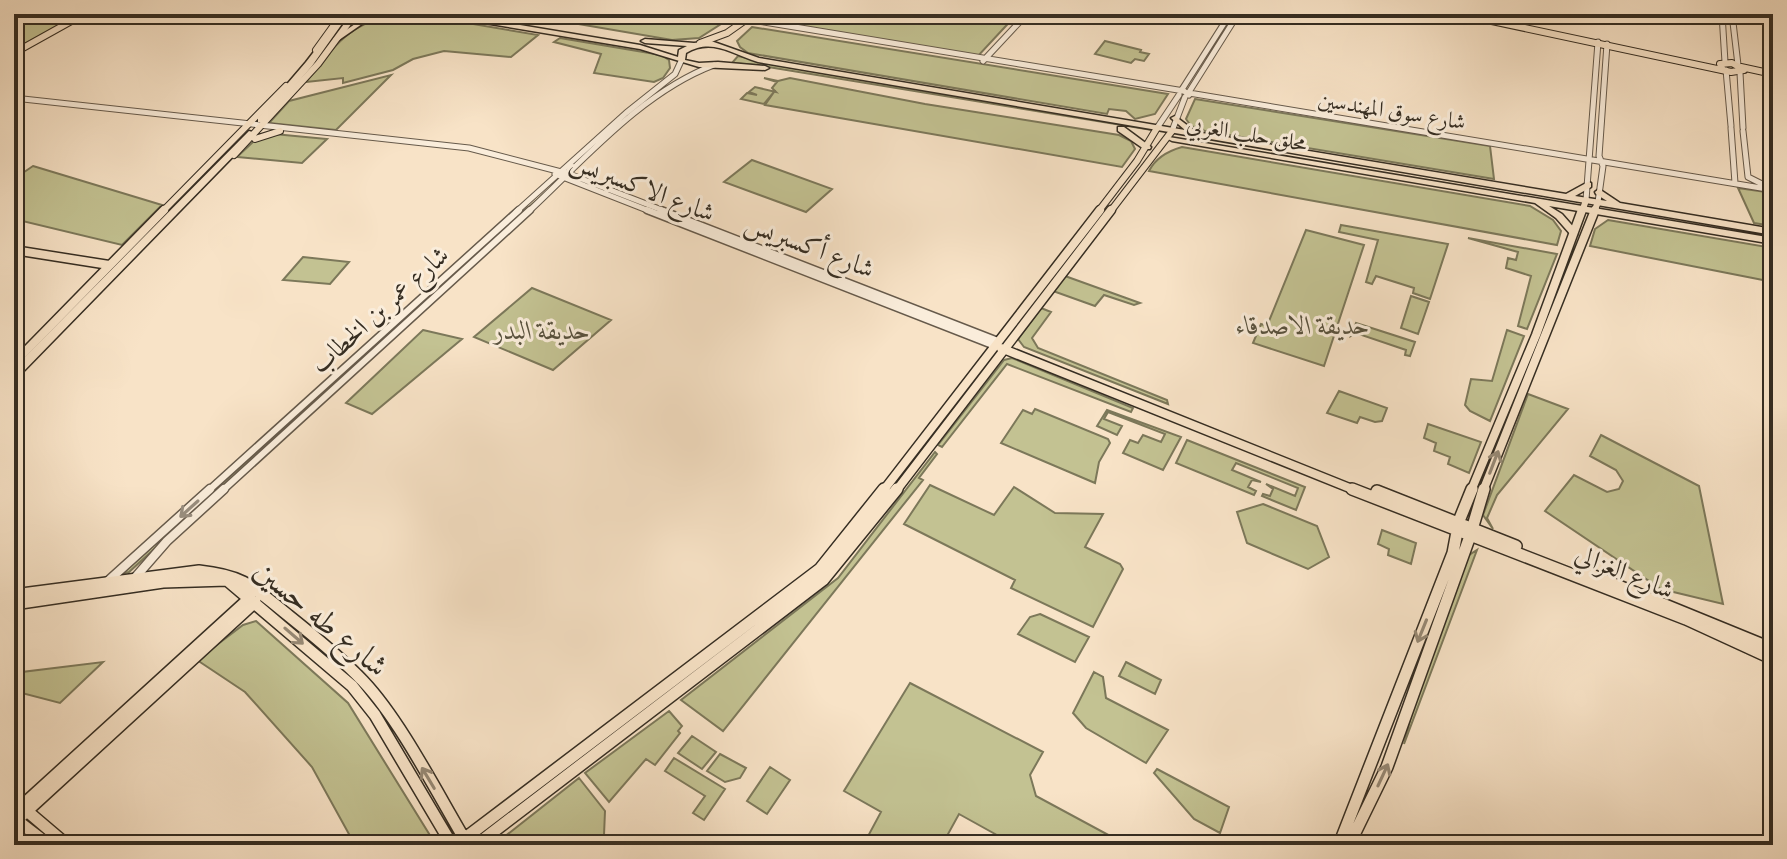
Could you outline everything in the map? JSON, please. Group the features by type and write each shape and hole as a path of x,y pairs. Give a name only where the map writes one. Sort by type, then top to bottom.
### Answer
{"highway":[{"path":"337,39 360,23 390,14"},
{"path":"442,14 646,41 700,43"},
{"path":"458,14 557,29"},
{"path":"474,14 557,29"},
{"path":"493,14 652,49 682,59 684,50 700,43"},
{"path":"15,369 256,126 312,64 347,16"},
{"name":"محلق حلب الغربي","path":"700,43 717,43 758,60 1531,199 1584,204 1597,201 1773,232"},
{"path":"714,65 730,57 729,49"},
{"name":"محلق حلب الغربي","path":"682,59 694,66 766,68 1125,126"},
{"path":"1175,118 1184,128 1200,135"},
{"path":"1125,126 1162,119"},
{"path":"1125,126 1147,147"},
{"name":"محلق حلب الغربي","path":"1170,134 1200,135 1567,196 1584,204"},
{"path":"1567,196 1580,192 1588,185"},
{"path":"1531,199 1579,228"},
{"name":"محلق حلب الغربي","path":"1597,201 1773,241"}],"main road":[{"path":"14,53 84,14"},
{"path":"700,43 727,33 760,14"},
{"path":"1459,14 1773,76"},
{"path":"1478,14 1724,66"},
{"path":"312,64 337,39 347,16"},
{"path":"729,49 733,35 751,20"},
{"path":"15,369 44,349 242,147 256,126"},
{"path":"15,369 109,265 256,126"},
{"path":"242,147 259,137 280,131"},
{"path":"1001,345 1156,132"},
{"path":"476,845 823,580 1001,345 1170,134"},
{"path":"1339,845 1453,553 1458,526 1579,228 1597,201"},
{"path":"1349,845 1387,767 1579,228 1584,204"},
{"path":"14,250 109,265"},
{"name":"شارع الغزالي","path":"1001,345 1458,526 1773,659"},
{"path":"460,843 820,569 907,468"},
{"name":"شارع الغزالي","path":"1472,532 1773,649"},
{"name":"شارع طه حسين","path":"14,595 105,586 199,571 219,572 246,582 275,604 378,697 460,843"},
{"name":"شارع طه حسين","path":"133,582 227,580 352,686 375,715 460,843"},
{"name":"شارع طه حسين","path":"14,604 105,586"},
{"path":"18,812 252,600"},
{"path":"18,812 49,845"},
{"path":"18,812 67,845"}],"street":[{"path":"981,60 1024,14"},
{"path":"1170,134 1195,68 1230,14"},
{"path":"1156,132 1162,119 1203,70 1238,14"},
{"path":"1735,183 1722,15 1732,16 1740,69 1738,78 1747,186"},
{"name":"شارع سوق المهندسين","path":"751,20 1551,153"},
{"path":"1213,39 1221,41"},
{"path":"1584,204 1598,42"},
{"path":"1597,201 1602,162 1599,156 1607,44"},
{"name":"شارع عمر بن الخطاب","path":"133,582 167,541 626,113 675,74 682,59"},
{"name":"شارع عمر بن الخطاب","path":"105,586 564,174 663,90 685,76 714,65"},
{"path":"1195,68 1203,70"},
{"path":"14,100 469,148 564,174"},
{"name":"شارع الاكسبريس","path":"256,126 477,153 564,174 1001,345"},
{"path":"1731,127 1743,130"},
{"path":"1445,137 1773,190"},
{"path":"1748,177 1773,190"}],"green space":[{"path":"14,14 80,14 14,50"},
{"path":"407,14 538,35 511,57 444,51 413,59 393,70 343,83 343,78 306,82 348,34 373,21"},
{"path":"520,14 662,14 721,24 699,38 672,40"},
{"path":"766,14 1017,14 978,56 759,20"},
{"path":"752,27 1168,94 1155,114 1135,119 1126,111 1109,109 1107,114 748,53 737,41"},
{"path":"560,38 661,55 669,60 670,68 663,78 654,82 594,73 601,54 554,42"},
{"path":"1105,41 1149,54 1144,61 1135,59 1131,63 1095,54"},
{"path":"738,56 789,67 1152,130 732,63"},
{"path":"391,75 336,130 269,123 289,101"},
{"path":"764,78 778,81 790,78 925,104 1119,135 1131,141 1135,149 1122,167 765,105 774,92 764,104 741,99 747,93 757,95 749,92 755,87 776,92 772,88 777,82"},
{"path":"1195,99 1490,146 1494,179 1205,131 1191,126 1186,119"},
{"path":"274,134 327,139 302,163 237,157 255,140"},
{"path":"1182,147 1530,206 1553,220 1561,231 1557,245 1149,171 1162,156"},
{"path":"752,160 832,189 806,212 724,182"},
{"path":"33,166 162,205 122,245 14,219 14,179"},
{"path":"559,180 129,572 125,573 125,571"},
{"path":"1738,188 1773,193 1773,226 1754,223"},
{"path":"1608,220 1773,248 1773,282 1590,246 1595,229"},
{"path":"1341,225 1448,244 1430,299 1413,293 1414,288 1376,276 1372,284 1366,282 1378,240 1339,232"},
{"name":"حديقة الاصدقاء","path":"1306,230 1364,245 1324,366 1253,343 1261,324 1267,326"},
{"path":"1468,238 1557,254 1527,329 1518,326 1531,276 1506,268 1508,258 1516,260 1518,252"},
{"path":"303,257 349,262 330,284 283,280"},
{"path":"1065,276 1140,303 1134,305 1104,295 1095,306 1053,291"},
{"name":"حديقة البدر","path":"532,288 611,320 553,370 474,337"},
{"path":"1411,296 1429,302 1418,334 1401,328"},
{"path":"1041,308 1051,312 1032,338 1038,348 1167,400 1168,404 1024,347 1018,339"},
{"path":"1356,323 1415,342 1410,356 1405,355 1406,350 1356,333 1351,336"},
{"path":"423,330 462,339 372,414 346,403"},
{"path":"1507,330 1524,336 1490,421 1465,405 1471,379 1492,381"},
{"path":"1012,358 1133,408 1131,412 1007,364 942,447 938,445 1004,360"},
{"path":"1339,391 1387,408 1382,421 1360,417 1357,423 1327,413"},
{"path":"1528,394 1568,409 1497,495 1487,518 1493,529 1483,515"},
{"path":"1035,409 1108,439 1110,443 1099,462 1095,483 1001,443 1023,410 1032,414"},
{"path":"1107,410 1181,437 1163,470 1123,453 1130,440 1138,443 1143,435 1161,442 1165,434 1108,412 1104,419 1122,426 1117,435 1097,426"},
{"path":"1428,424 1481,442 1469,473 1448,464 1450,457 1434,451 1436,443 1424,438"},
{"path":"1601,435 1699,486 1723,604 1661,589 1545,511 1574,475 1607,492 1619,489 1623,481 1616,470 1590,456"},
{"path":"1187,440 1305,487 1296,510 1262,496 1270,496 1273,489 1266,484 1295,496 1298,488 1236,463 1232,470 1261,482 1252,480 1248,487 1256,491 1254,495 1176,463"},
{"path":"935,452 937,454 919,478 923,480 723,731 681,700 838,578"},
{"path":"930,485 994,515 1014,487 1055,513 1103,514 1085,547 1120,564 1123,569 1093,627 1011,588 1015,580 904,524"},
{"path":"1263,504 1317,526 1329,557 1308,569 1247,543 1237,512"},
{"path":"1382,530 1416,543 1411,564 1388,555 1389,549 1378,544"},
{"path":"1477,550 1404,744 1419,683 1466,557"},
{"path":"1040,614 1089,637 1075,662 1018,634 1030,617"},
{"path":"256,621 348,703 436,845 355,845 312,767 245,692 197,660 243,625"},
{"path":"103,662 60,703 14,691 14,673"},
{"path":"1126,662 1161,680 1155,694 1119,676"},
{"path":"1094,672 1103,677 1106,698 1168,730 1146,763 1086,728 1073,713"},
{"path":"910,683 1043,752 1030,775 1036,796 1114,838 1111,845 1015,845 959,814 942,845 879,845 867,838 881,812 844,791"},
{"path":"669,711 682,726 678,731 680,733 655,765 646,759 609,802 585,773"},
{"path":"692,736 716,752 702,769 678,753"},
{"path":"720,754 746,768 740,778 725,782 707,771"},
{"path":"674,758 725,789 704,820 693,813 705,796 665,771"},
{"path":"770,767 790,780 767,814 747,801"},
{"path":"1157,769 1229,807 1220,833 1194,819 1154,773"},
{"path":"579,778 605,811 604,835 617,845 494,845"}]}
